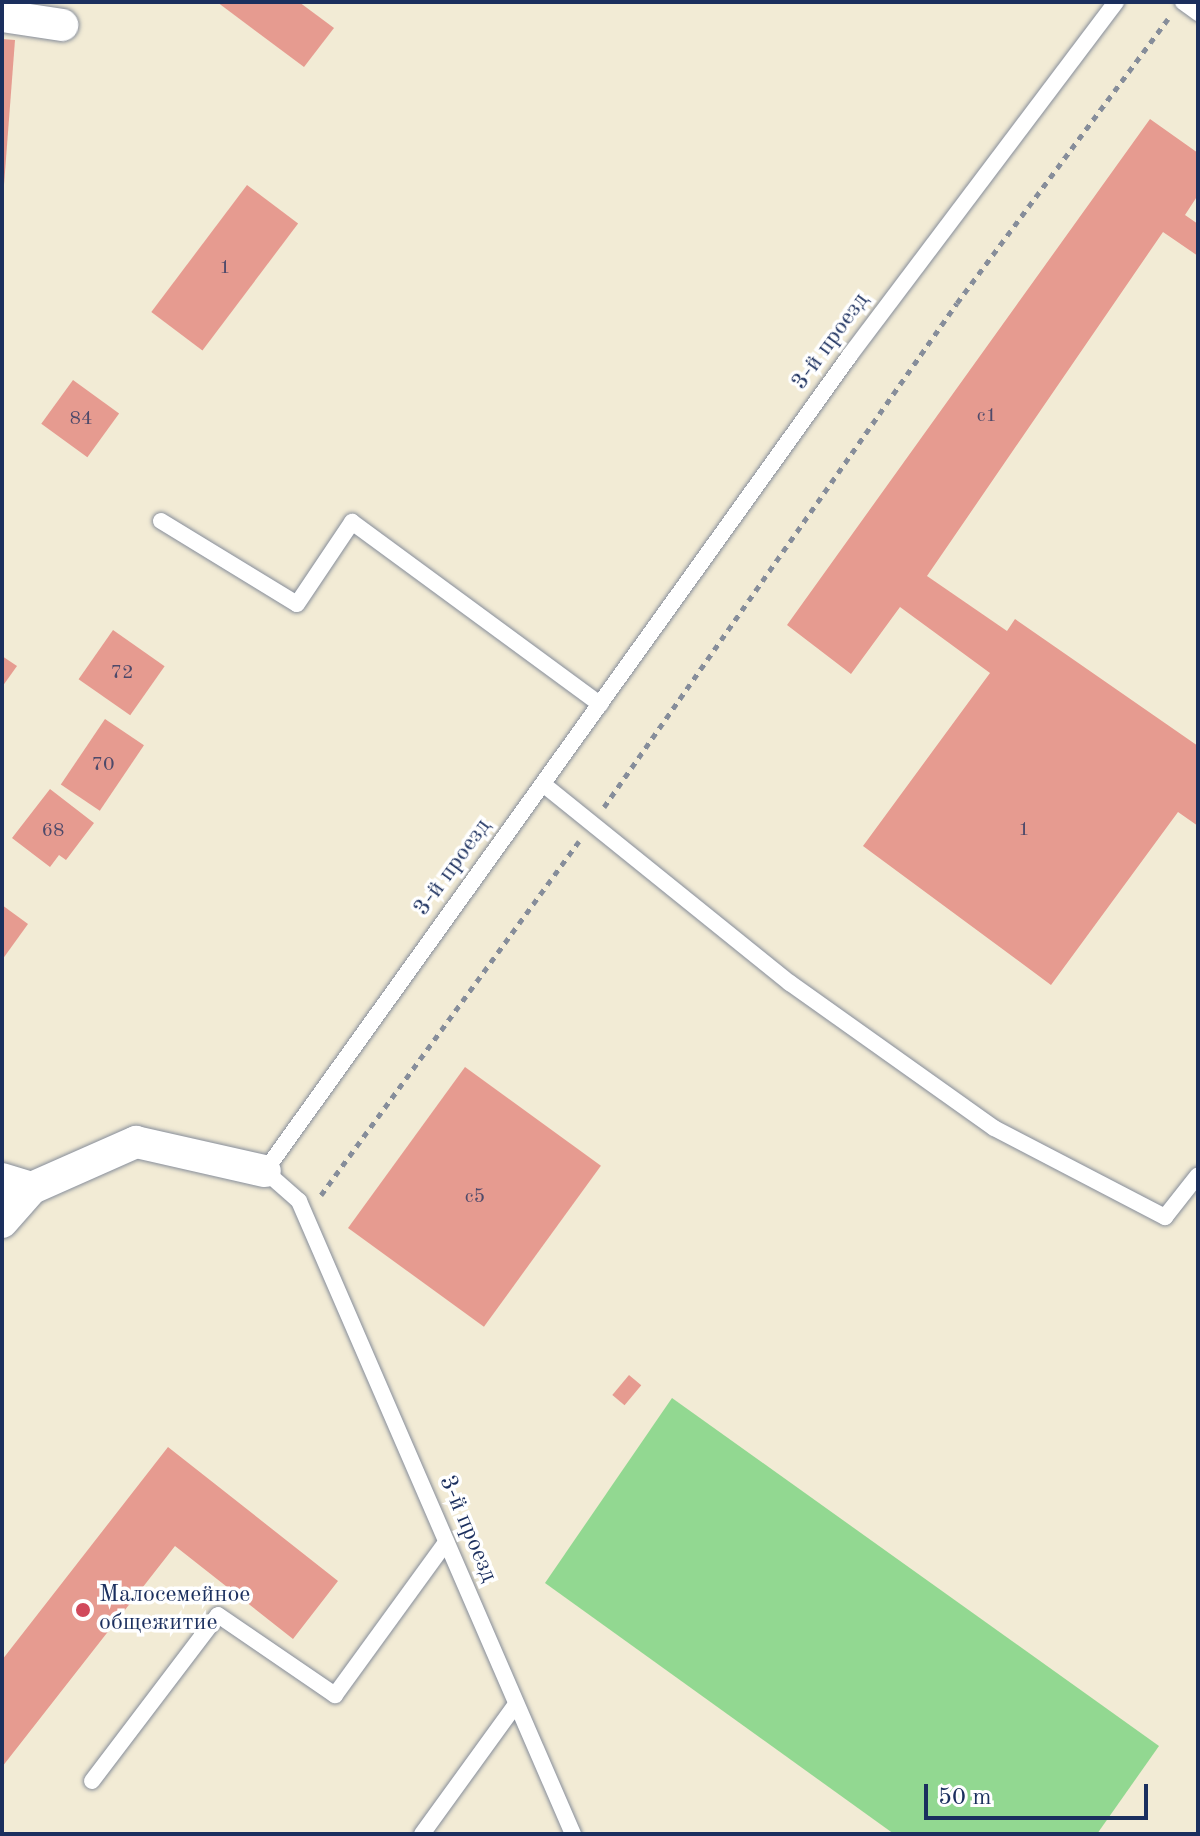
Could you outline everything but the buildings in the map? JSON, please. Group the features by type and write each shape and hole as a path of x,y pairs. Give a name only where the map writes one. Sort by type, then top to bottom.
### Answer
{"street":[{"path":"2,16 62,25"},
{"path":"2,1222 17,1184 136,1142 265,1171"}],"lane":[{"name":"3-й проезд","path":"573,1834 299,1201 265,1171 600,704 1116,2"},
{"path":"1177,8 1198,13"},
{"path":"161,521 297,604 352,522 600,704"},
{"path":"543,784 790,983 994,1128 1165,1217 1198,1175"},
{"path":"92,1781 218,1615 335,1695 446,1542"},
{"path":"422,1834 516,1704"}],"path":[{"path":"299,1201 321,1195 592,824 957,303 1177,8"}],"green space":[{"path":"672,1398 1159,1746 1097,1834 894,1834 545,1583"}],"place":[{"name":"Малосемейное общежитие","path":"83,1610"}]}
